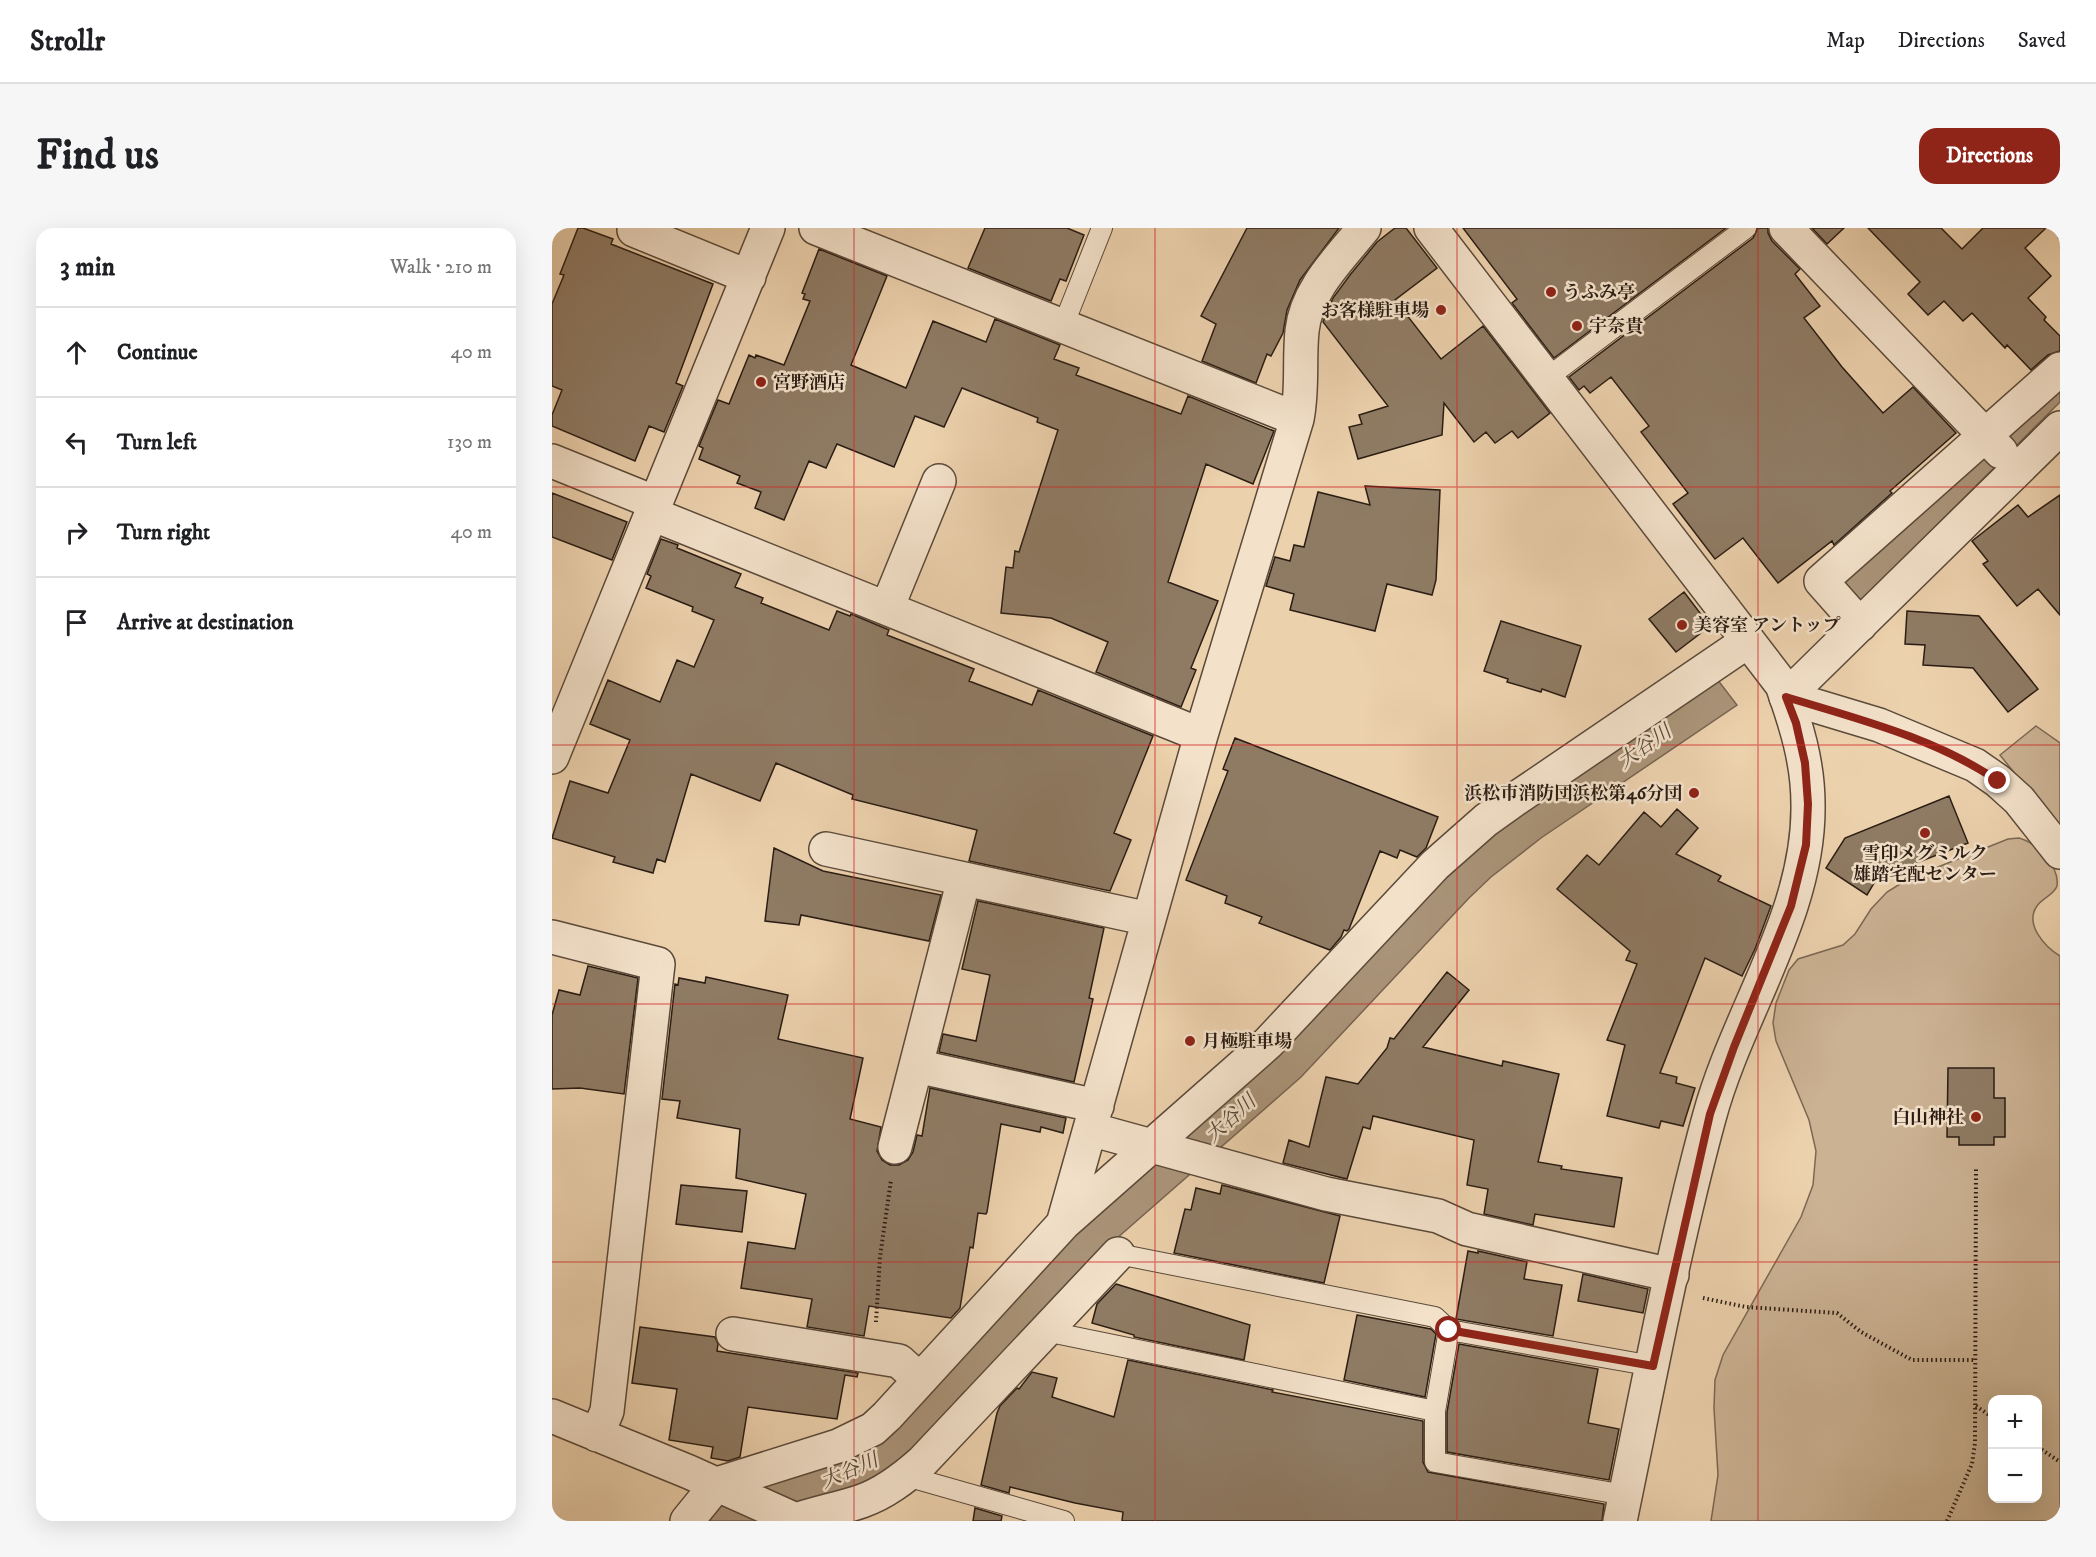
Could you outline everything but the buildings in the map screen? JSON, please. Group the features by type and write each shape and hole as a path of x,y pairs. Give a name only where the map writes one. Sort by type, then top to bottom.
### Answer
{"street":[{"path":"552,757 768,228"},
{"path":"816,228 1297,419"},
{"path":"1063,1224 1201,735 1297,419 1301,399 1302,329 1307,309 1316,290 1364,228"},
{"path":"1431,228 1782,685 1796,723 1805,763 1808,804 1804,855 1791,906 1734,1047 1710,1114 1670,1283 1622,1508"},
{"path":"1786,228 2000,452"},
{"path":"634,230 749,277"},
{"path":"1786,697 1860,625 2000,452 2060,369"},
{"path":"1860,625 1821,581 2000,452 2060,428"},
{"path":"552,461 654,509 888,608 1201,735"},
{"path":"888,608 939,481"},
{"path":"687,1521 727,1489 856,1439 873,1429 1063,1224 1158,1148 1268,1043 1435,865 1460,842 1514,800 1748,641"},
{"path":"1786,697 1879,725 1974,765 1998,781 2019,800 2060,852"},
{"path":"826,849 1149,919"},
{"path":"895,1147 964,879"},
{"path":"552,937 658,964 607,1411 597,1435"},
{"path":"916,1066 1093,1117 1158,1148 1346,1199 1438,1216 1467,1229 1670,1283"},
{"path":"552,1416 727,1489 792,1519 863,1500 884,1491 922,1462 1118,1254"},
{"path":"733,1334 899,1360 920,1380"}],"lane":[{"path":"1063,326 1102,228"},
{"path":"1547,378 1746,228"},
{"path":"1118,1254 1435,1317 1449,1330 1653,1366"},
{"path":"1449,1330 1435,1412 1435,1462 1622,1508"},
{"path":"1046,1331 1435,1412"},
{"path":"906,1476 1064,1521"}],"path":[{"path":"2058,228 2060,239"},
{"path":"876,1357 876,1308 880,1257 895,1147"},
{"path":"1947,1521 1972,1464 1975,1443 1976,1167"},
{"path":"1670,1283 1746,1307 1837,1313 1861,1332 1912,1360 1975,1360"},
{"path":"1975,1406 1988,1414"},
{"path":"2040,1449 2060,1461"}],"shaded area":[{"path":"2036,726 2060,743 2060,830 2000,755"},
{"path":"2019,838 2032,844 2045,856 2051,863 2057,878 2057,886 2037,906 2033,920 2043,941 2060,956 2060,1521 1711,1521 1718,1475 1714,1408 1715,1380 1723,1355 1801,1217 1813,1185 1816,1151 1809,1120 1776,1041 1773,1023 1776,1003 1789,970 1798,959 1843,945 1855,934 1871,909 1887,892 1908,879 2008,839"}],"water":[{"path":"2060,384 2060,402 1860,602 1840,579"},
{"name":"大谷川","path":"1717,679 1737,705 1541,838 1491,877 1301,1077 1116,1239 979,1386 964,1392 957,1400 957,1408 879,1481 767,1514 757,1521 708,1521 723,1503 759,1486 843,1459 1445,874 1495,831"}],"place":[{"name":"うふみ亭","path":"1551,292"},
{"name":"お客様駐車場","path":"1441,310"},
{"name":"宇奈貴","path":"1577,326"},
{"name":"宮野酒店","path":"761,382"},
{"name":"美容室 アントップ","path":"1682,625"},
{"name":"浜松市消防団浜松第46分団","path":"1694,793"},
{"name":"雪印メグミルク 雄踏宅配センター","path":"1925,833"},
{"name":"月極駐車場","path":"1190,1041"},
{"name":"白山神社","path":"1976,1117"}],"route":[{"path":"1449,1330 1653,1366 1710,1114 1721,1080 1785,923 1798,885 1806,845 1808,804 1805,763 1796,723 1786,697 1879,725 1949,753 1974,765 1998,781"}]}
